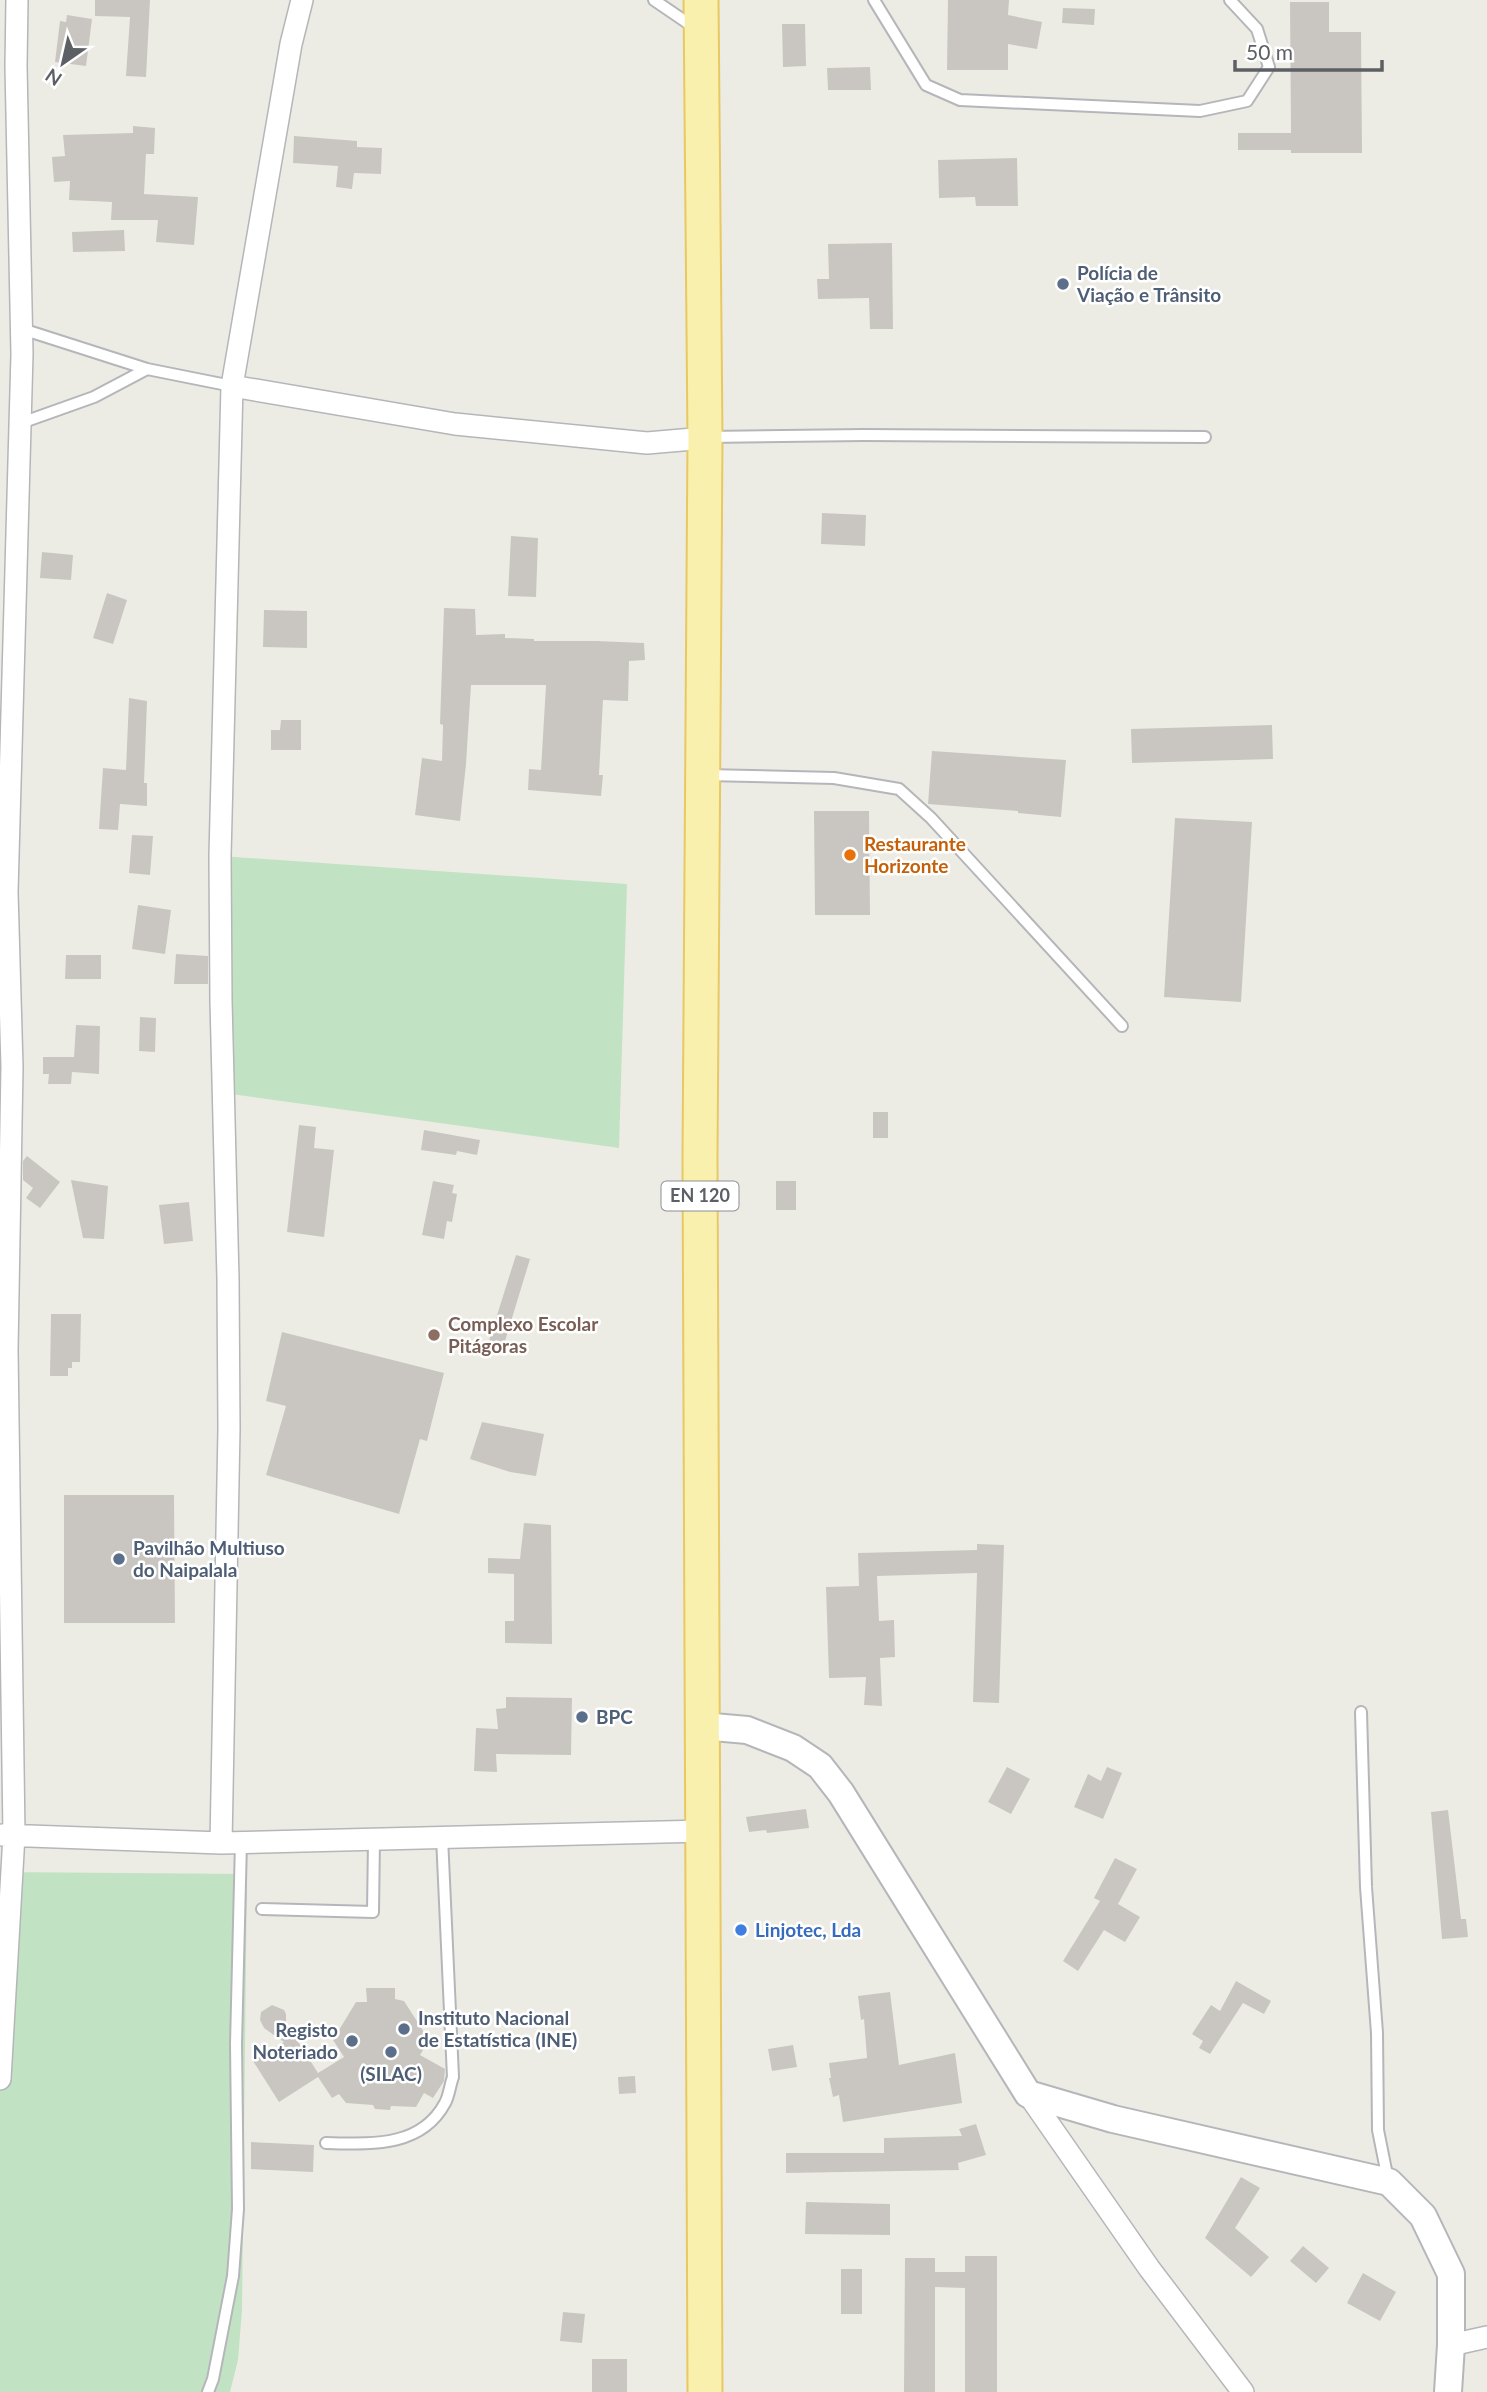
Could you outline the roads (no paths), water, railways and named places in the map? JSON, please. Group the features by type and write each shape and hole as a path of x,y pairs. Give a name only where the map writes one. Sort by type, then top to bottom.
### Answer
{"main road":[{"name":"EN 120","path":"701,16 705,438 700,1159 705,2392"}],"street":[{"path":"0,2079 7,1835 7,1350 12,1067 4,892 22,328 17,0"},
{"path":"231,1842 229,1402 220,856 232,386 289,57 302,0"},
{"path":"232,386 455,424 647,443 705,438"},
{"path":"702,1726 747,1730 793,1748 820,1766 841,1793 1028,2094 1149,2268 1243,2392"},
{"path":"7,1835 231,1842 704,1831"},
{"path":"1028,2094 1113,2119 1389,2182 1423,2216 1451,2274 1448,2392"},
{"path":"1451,2345 1487,2337"}],"lane":[{"path":"654,0 701,16"},
{"path":"874,0 926,85 960,100 1200,111 1247,101 1269,67 1257,29 1230,0"},
{"path":"22,328 147,369 232,386"},
{"path":"21,423 94,397 147,369"},
{"path":"705,438 864,435 1205,437"},
{"path":"702,774 834,778 899,789 931,818 1122,1026"},
{"path":"1361,1712 1366,1887 1377,2033 1378,2130 1389,2182"},
{"path":"327,2143 369,2144 411,2136 429,2124 445,2103 453,2077 442,1837"},
{"path":"262,1909 373,1912 374,1839"},
{"path":"208,2392 213,2379 233,2276 238,2209 231,1842"}],"place":[{"name":"Polícia de Viação e Trânsito","path":"1063,284"},
{"name":"Restaurante Horizonte","path":"850,855"},
{"name":"Complexo Escolar Pitágoras","path":"434,1335"},
{"name":"Pavilhão Multiuso do Naipalala","path":"119,1559"},
{"name":"BPC","path":"582,1717"},
{"name":"Linjotec, Lda","path":"741,1930"},
{"name":"Instituto Nacional de Estatística (INE)","path":"404,2029"},
{"name":"Registo Noteriado","path":"352,2041"},
{"name":"(SILAC)","path":"391,2052"}]}
